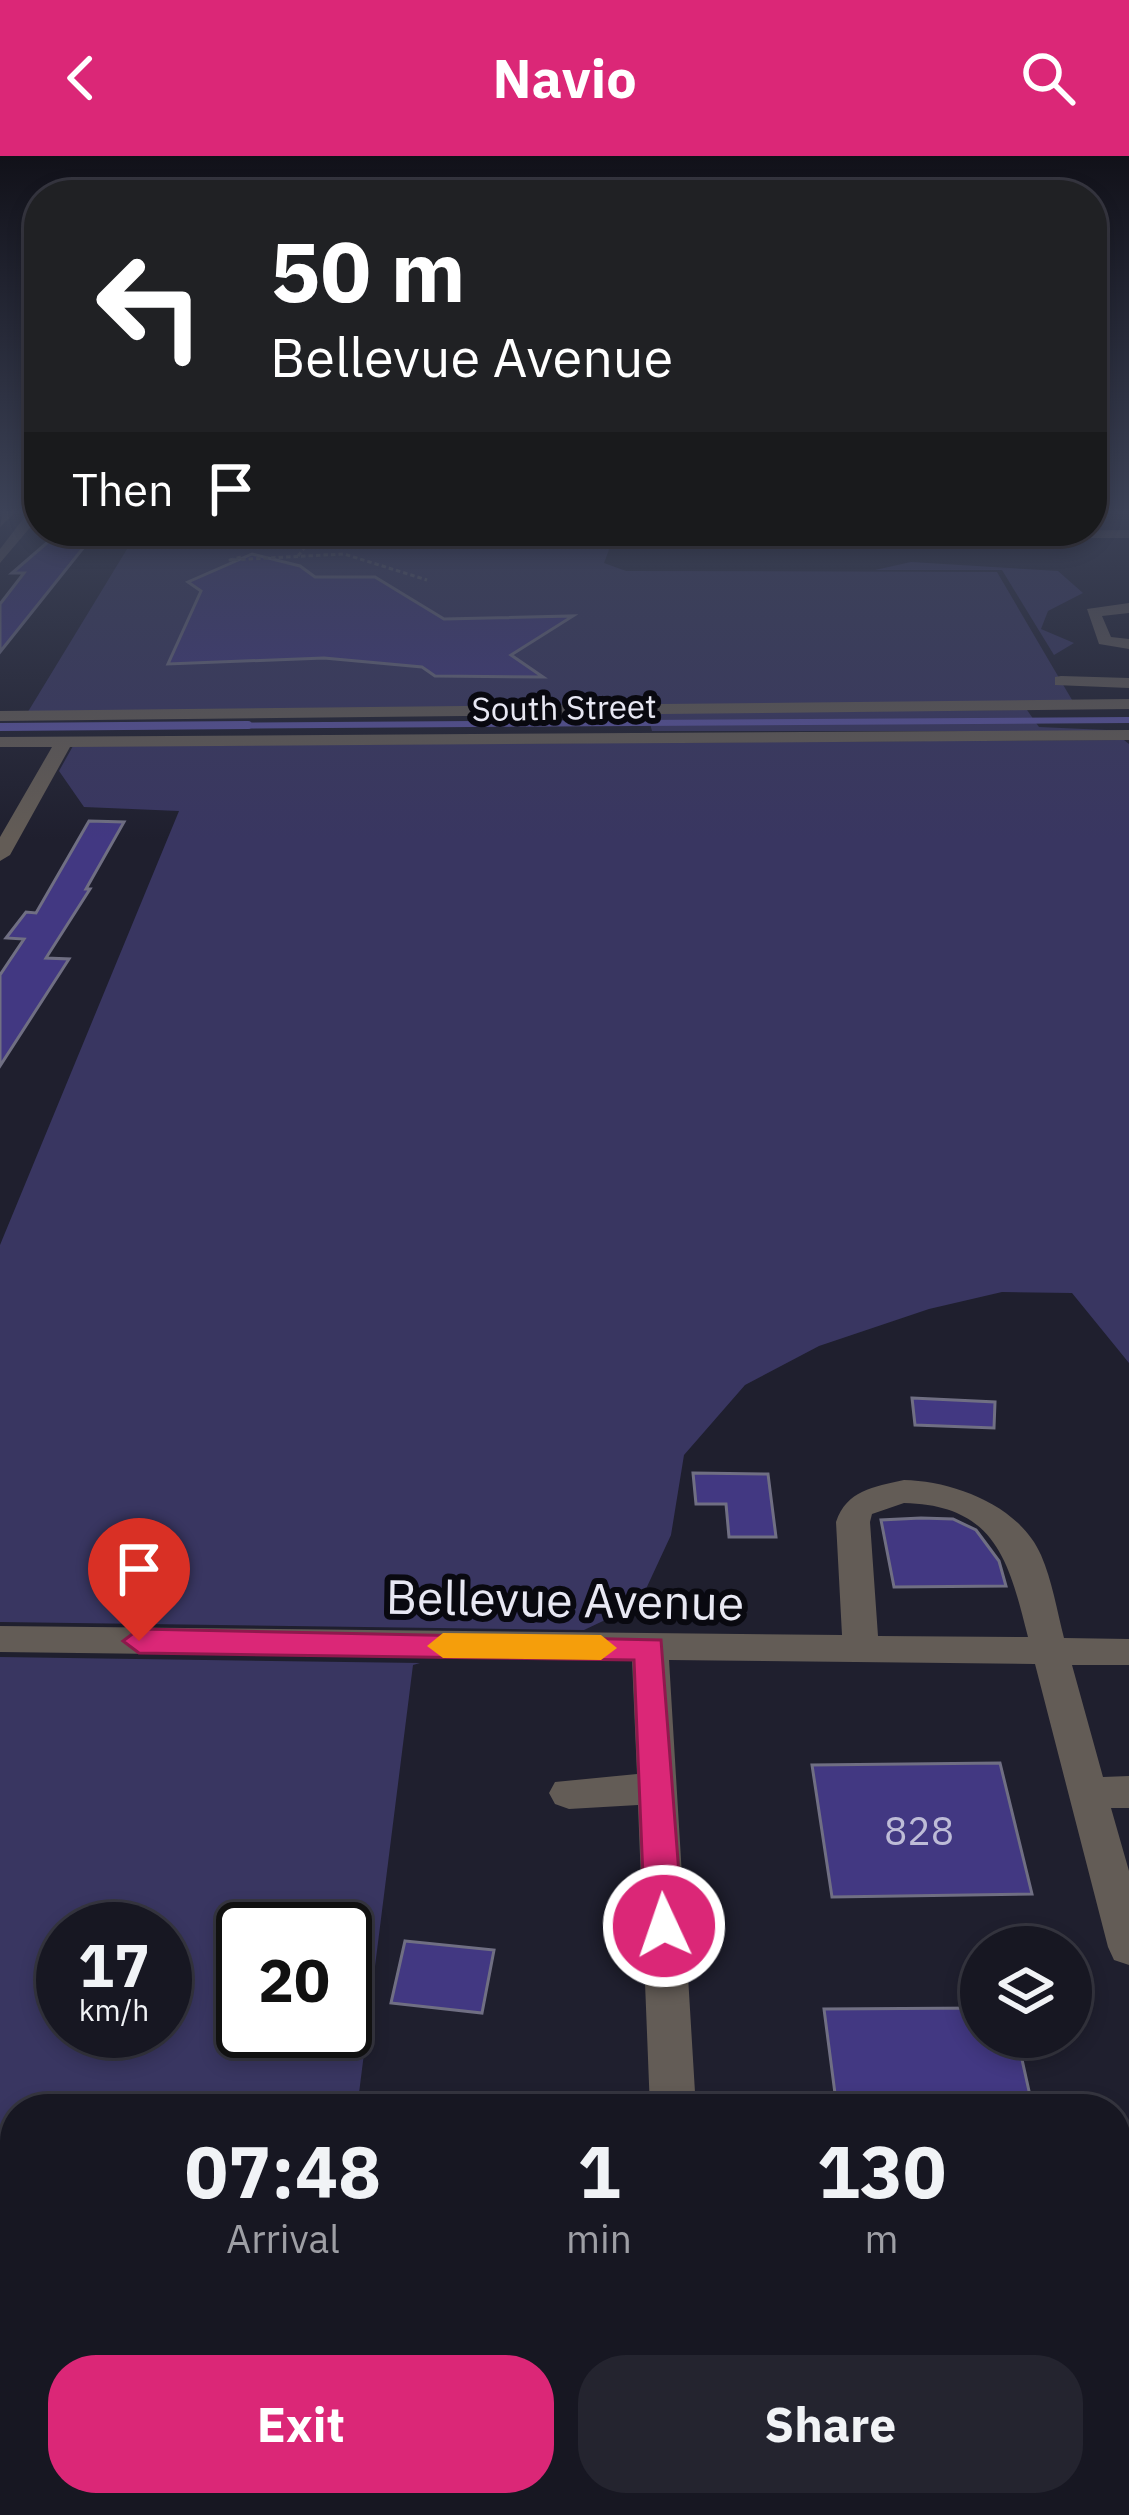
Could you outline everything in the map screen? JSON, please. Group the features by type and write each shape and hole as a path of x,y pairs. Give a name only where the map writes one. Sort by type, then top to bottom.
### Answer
{"street":[{"path":"1097,620 1105,641 1129,644"},
{"path":"1061,681 1129,683"},
{"path":"0,716 1129,704"},
{"name":"South Street","path":"0,742 1129,735"},
{"path":"0,855 64,742"},
{"path":"862,1651 853,1522 858,1507 883,1492 922,1491 980,1510 1005,1529 1024,1555 1053,1654 1109,1792 1129,1946"},
{"name":"Bellevue Avenue","path":"0,1640 1129,1652"},
{"path":"650,1648 672,2094"},
{"path":"569,1793 657,1789"}],"shaded area":[{"path":"84,620 1025,620 1075,705 26,715"},
{"path":"1033,620 1044,620 1041,629 1074,643 1054,655"},
{"path":"1027,710 1039,727 1129,731 652,731 647,713"},
{"path":"1124,740 1129,744 1129,1363 1072,1293 1002,1292 929,1309 819,1346 745,1385 684,1455 671,1535 639,1604 584,1630 0,1622 0,1245 179,811 84,807 59,771 73,746"},
{"path":"0,1657 420,1663 413,1665 372,1990 372,1902 216,1902 216,2058 363,2058 359,2094 0,2094"}],"building":[{"path":"0,620 26,620 0,652"},
{"path":"188,620 567,620 511,655 543,677 435,676 422,667 324,658 168,664"},
{"path":"89,821 124,822 86,889 90,889 46,958 69,959 0,1066 0,975 24,939 6,938 26,912 36,913"},
{"path":"912,1398 995,1402 994,1428 915,1425"},
{"path":"693,1473 768,1474 776,1537 729,1537 726,1504 696,1504"},
{"path":"953,1519 976,1530 999,1561 1006,1586 894,1587 881,1520"},
{"path":"1000,1763 1032,1894 832,1897 812,1765"},
{"path":"405,1941 494,1950 482,2013 391,2003"},
{"path":"960,2008 960,2058 1022,2058 1030,2094 835,2094 824,2009"}],"waterway":[{"path":"248,725 0,727 1129,720"}],"slow traffic":[{"path":"443,1646 601,1648"}],"route":[{"path":"139,1641 650,1648 664,1926"}]}
